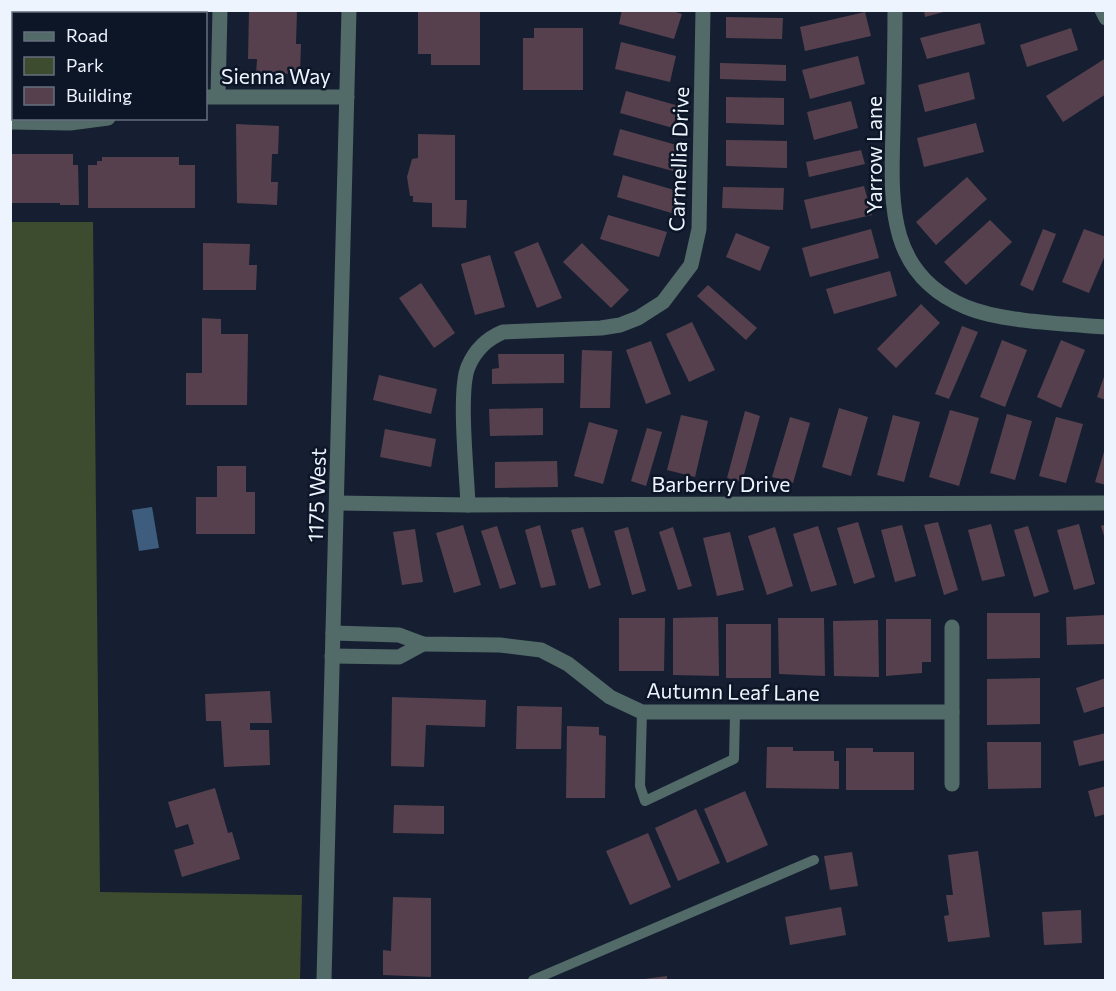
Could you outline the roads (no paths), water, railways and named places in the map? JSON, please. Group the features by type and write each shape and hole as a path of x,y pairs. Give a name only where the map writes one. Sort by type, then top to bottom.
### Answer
{"street":[{"path":"212,96 220,10"},
{"name":"1175 West","path":"324,981 349,10"},
{"name":"Carmellia Drive","path":"468,505 464,393 467,368 479,348 491,337 503,332 601,328 638,318 663,302 691,265 699,229 703,10"},
{"name":"Yarrow Lane","path":"895,10 891,202 902,248 920,274 943,296 967,308 984,313 1106,327"},
{"path":"1102,10 1106,18"},
{"name":"Sienna Way","path":"212,96 347,97"},
{"path":"19,121 70,123 93,120"},
{"name":"Barberry Drive","path":"337,503 468,505 1106,503"},
{"path":"952,627 952,784"},
{"name":"Autumn Leaf Lane","path":"333,633 399,635 423,644 500,645 541,650 568,663 610,697 642,712 735,714 952,712"},
{"name":"Autumn Leaf Lane","path":"332,656 399,657 423,644"}],"lane":[{"path":"642,712 640,786 645,801 734,759 735,714"},
{"path":"533,981 814,860"}],"water":[{"path":"152,507 159,548 139,551 132,510"}]}
